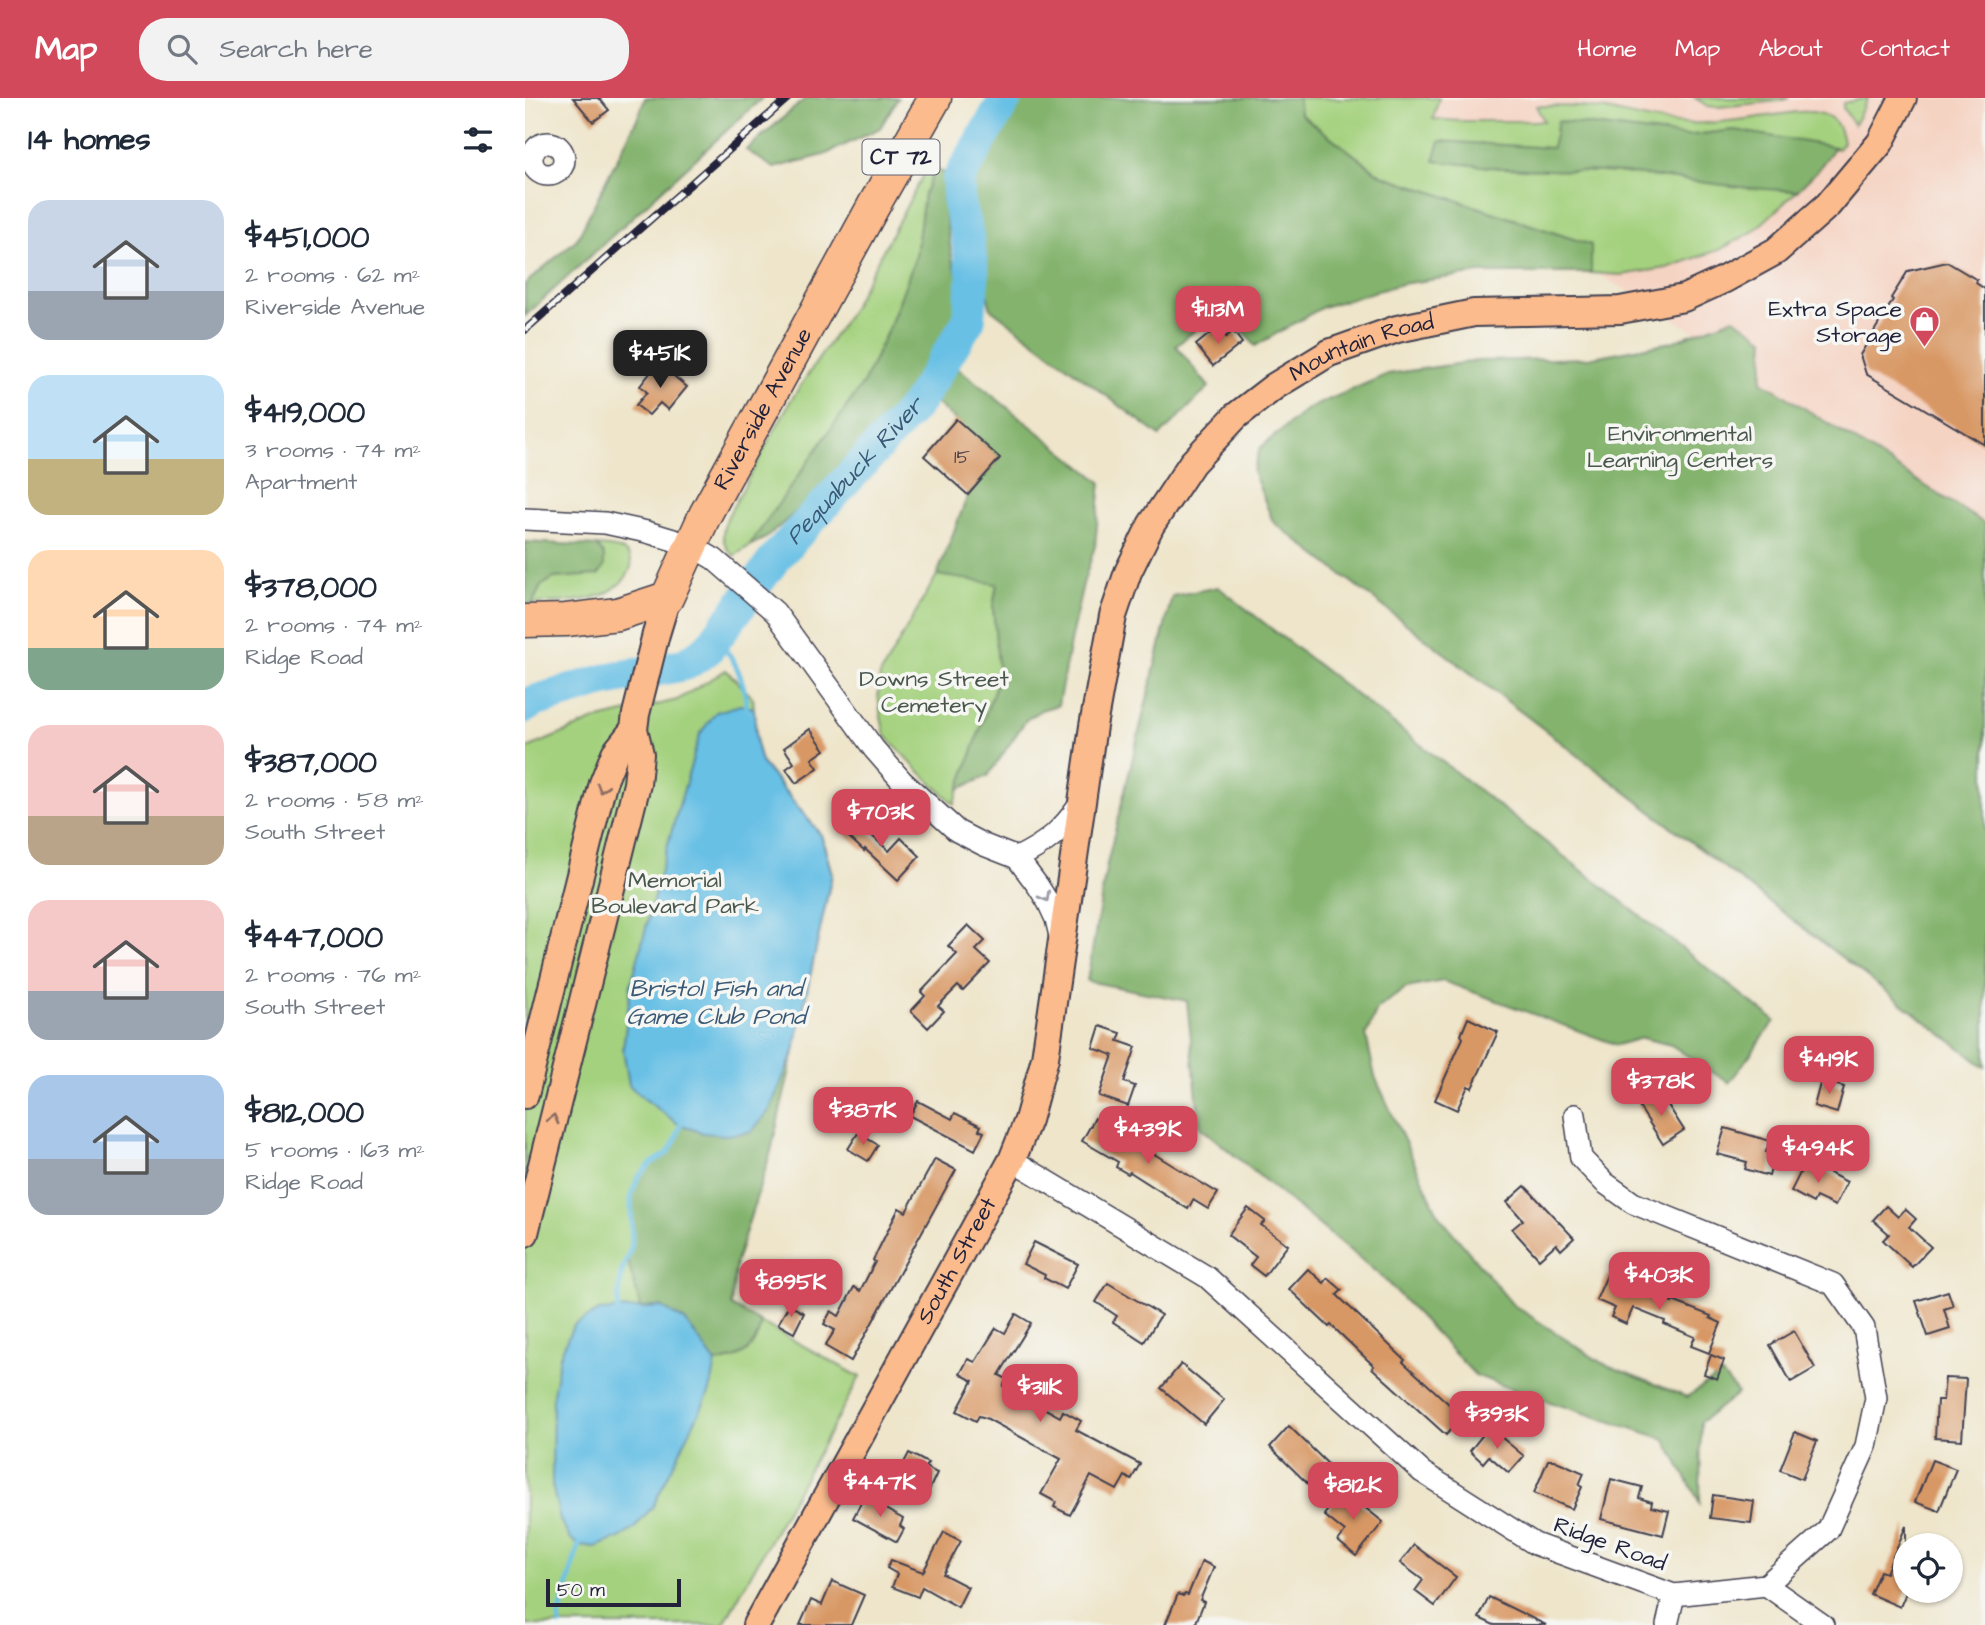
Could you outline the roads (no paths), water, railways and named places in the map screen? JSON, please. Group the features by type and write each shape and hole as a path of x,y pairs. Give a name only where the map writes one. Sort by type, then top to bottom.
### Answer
{"highway":[{"name":"Riverside Avenue","path":"667,598 690,545 935,98"},
{"path":"525,621 618,614 667,598"}],"main road":[{"name":"Mountain Road","path":"1073,864 1103,665 1113,616 1128,572 1151,525 1192,463 1236,416 1275,386 1329,353 1397,328 1474,313 1620,310 1684,298 1723,280 1776,251 1828,205 1880,143 1903,98"},
{"path":"525,1095 603,783 615,753 635,722 667,598"},
{"path":"525,1233 637,785 640,754 635,722"},
{"name":"South Street","path":"756,1625 1012,1160 1028,1120 1045,1058 1073,864"}],"street":[{"path":"525,519 605,523 647,532 690,545 727,569 775,612 874,749 902,781 957,831 1017,858 1048,902 1062,942"},
{"path":"1017,858 1055,836 1082,801"},
{"path":"1575,1115 1581,1158 1605,1183 1633,1203 1833,1284 1864,1328 1875,1398 1866,1446 1828,1530 1766,1585 1823,1625"},
{"name":"Ridge Road","path":"1012,1160 1207,1277 1422,1472 1535,1544 1674,1595 1766,1585"},
{"path":"1667,1625 1674,1595"}],"water":[{"name":"Bristol Fish and Game Club Pond","path":"740,705 754,708 761,762 821,835 832,874 794,1052 769,1111 751,1132 725,1135 703,1133 677,1123 642,1097 629,1085 623,1049 631,985 700,734 716,712"},
{"path":"661,1307 685,1321 716,1363 710,1391 653,1506 634,1529 595,1547 579,1545 570,1539 560,1520 552,1484 553,1394 560,1356 573,1326 599,1311"}],"waterway":[{"name":"Pequabuck River","path":"525,707 532,702 602,681 686,664 708,649 777,556 916,405 969,320 973,275 967,234 959,205 958,180 1006,98"},
{"path":"715,640 737,669 745,692 746,713"},
{"path":"617,1316 621,1274 632,1245 631,1196 638,1177 652,1163 668,1153 682,1120"},
{"path":"560,1625 559,1617 580,1540"}],"railway":[{"path":"525,330 788,98"}],"place":[{"name":"Extra Space Storage","path":"1925,349"}],"park label":[{"name":"Environmental Learning Centers","path":"1680,447"},
{"name":"Downs Street Cemetery","path":"934,692"},
{"name":"Memorial Boulevard Park","path":"675,893"}]}
